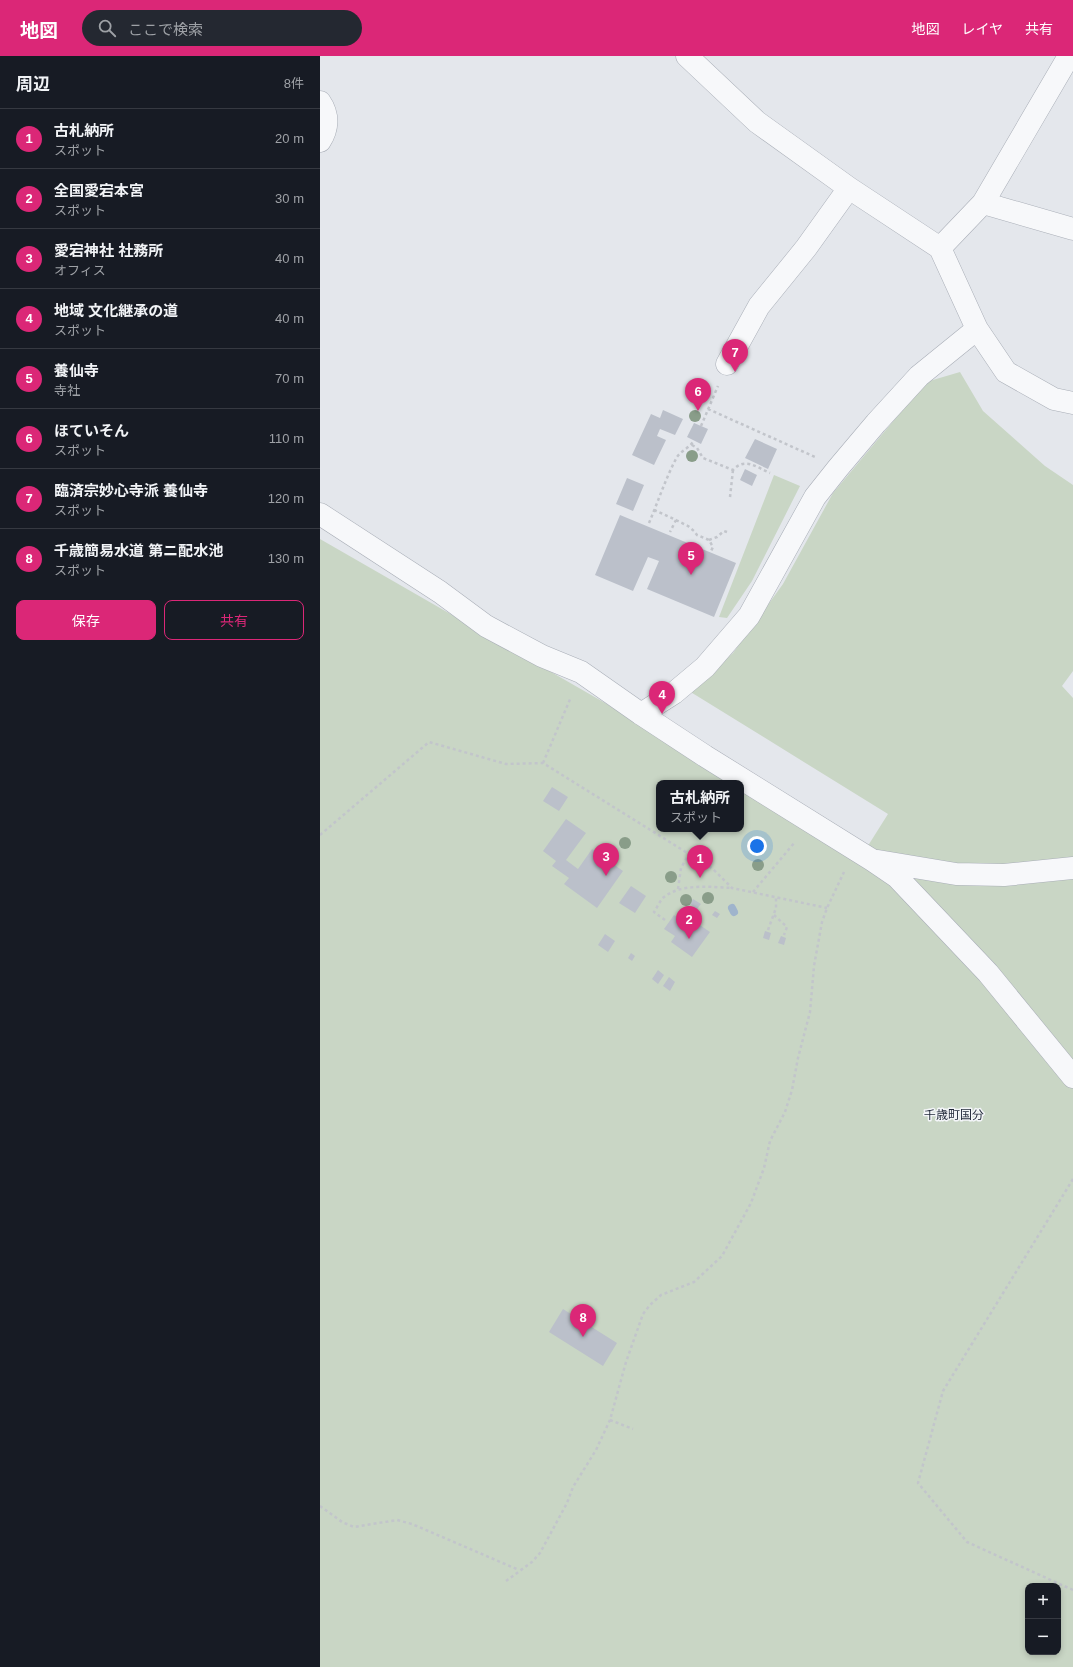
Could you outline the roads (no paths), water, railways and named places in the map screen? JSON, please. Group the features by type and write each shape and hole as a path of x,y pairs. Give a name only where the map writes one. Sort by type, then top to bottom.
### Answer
{"street":[{"path":"687,56 757,122 849,188 940,248 977,329 1006,372 1054,399 1073,403"},
{"path":"940,248 983,203 1069,56"},
{"path":"320,102 324,107 328,124 320,141"},
{"path":"727,364 759,306 806,248 849,188"},
{"path":"983,203 1073,229"},
{"path":"641,714 674,693 705,667 749,616 816,497 838,468 876,423 919,376 977,329"},
{"path":"320,514 440,592 486,626 542,656 581,672 641,714 743,780"},
{"path":"744,781 896,877 988,973 1073,1077"},
{"path":"864,856 956,874 1004,875 1073,868"}],"waterway":[{"path":"732,908 734,912"}],"place":[{"name":"臨済宗妙心寺派 養仙寺","path":"735,372"},
{"name":"ほていそん","path":"698,411"},
{"name":"養仙寺","path":"691,575"},
{"name":"地域 文化継承の道","path":"662,714"},
{"name":"愛宕神社 社務所","path":"606,876"},
{"name":"古札納所","path":"700,878"},
{"name":"全国愛宕本宮","path":"689,939"},
{"name":"千歳簡易水道 第ニ配水池","path":"583,1337"}],"district":[{"name":"千歳町国分","path":"954,1115"}]}
